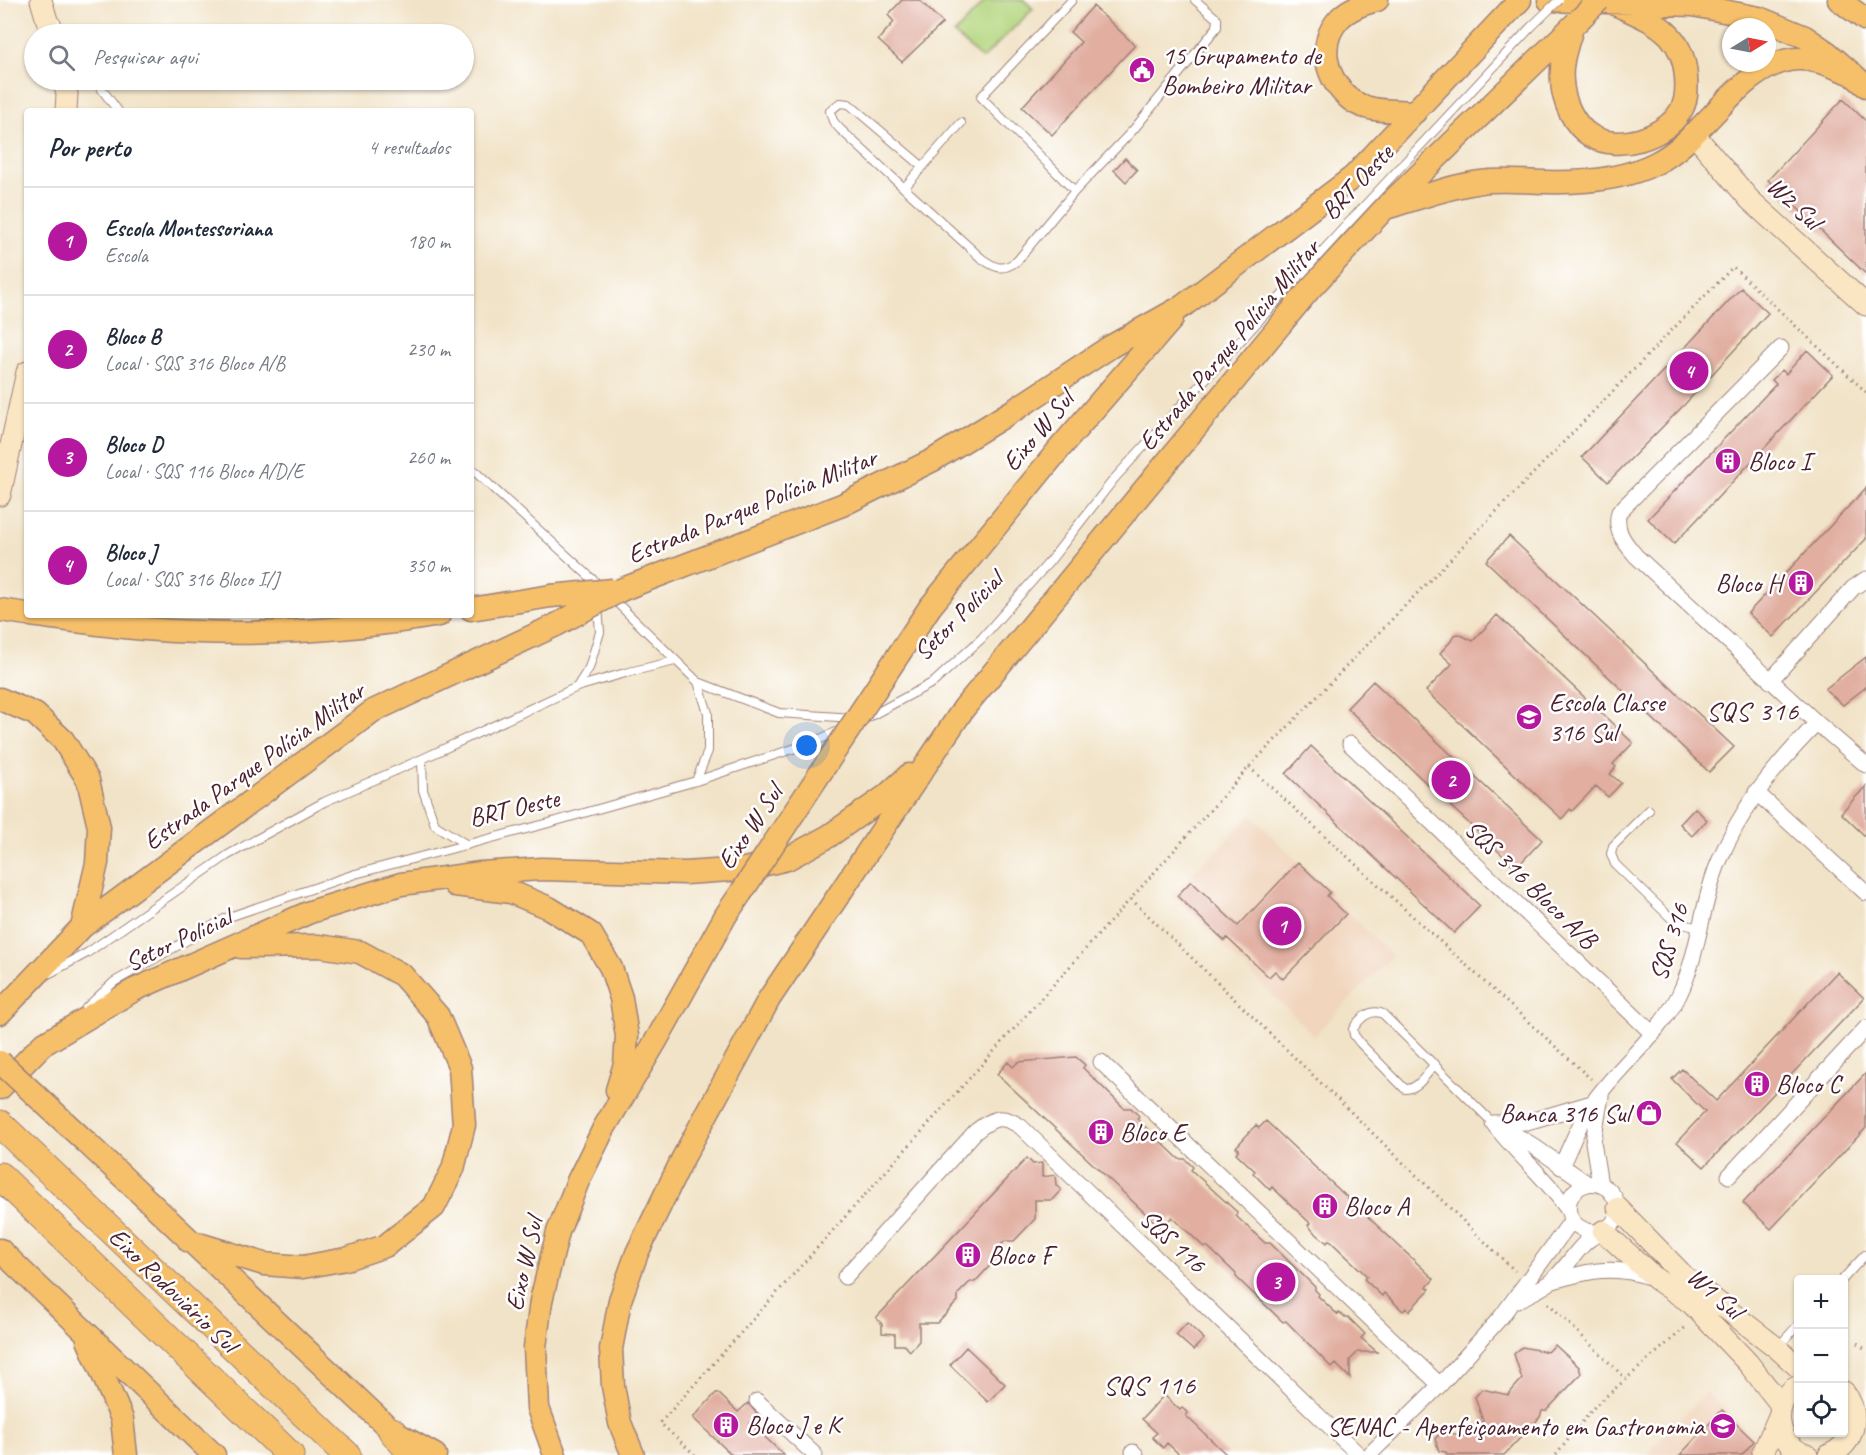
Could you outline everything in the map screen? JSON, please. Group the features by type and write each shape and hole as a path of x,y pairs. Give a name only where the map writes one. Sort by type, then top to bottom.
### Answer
{"highway":[{"name":"Eixo Rodoviário Sul","path":"0,1124 347,1455"},
{"name":"Eixo Rodoviário Sul","path":"0,1176 290,1455"},
{"path":"392,1431 413,1455"}],"main road":[{"path":"1377,0 1352,9 1340,18 1331,30 1326,46 1326,59 1330,72 1337,86 1352,100 1376,109 1414,112"},
{"name":"Estrada Parque Polícia Militar","path":"0,1013 82,927 372,711 556,625 623,589 842,505 933,459 1019,407 1110,346 1183,306 1353,177 1520,0"},
{"path":"1549,0 1693,5 1759,18 1805,37 1860,80"},
{"path":"1839,0 1866,20"},
{"path":"1576,23 1564,58 1562,81 1563,93 1578,124 1591,136 1605,140 1638,141 1652,136 1675,118 1686,102 1684,58 1670,36 1655,23 1607,2"},
{"name":"Estrada Parque Polícia Militar","path":"933,754 964,708 1301,299 1385,208 1576,23 1607,2"},
{"path":"1385,208 1453,187 1482,181 1556,182 1612,178 1636,172 1658,163 1673,153 1745,84 1763,69 1780,62 1797,59 1818,61 1860,80"},
{"name":"Eixo W Sul","path":"555,1455 538,1408 535,1347 541,1301 558,1232 578,1181 604,1128 726,915 930,607 1060,448 1183,306"},
{"path":"474,609 551,596 623,589"},
{"path":"0,610 24,614"},
{"path":"54,618 146,629 261,634 396,623 422,618"},
{"path":"0,699 35,714 63,740 88,780 99,827 97,863 82,927"},
{"path":"401,884 481,873 541,869 685,873 745,869 787,859 829,836 886,796 933,754"},
{"path":"633,1455 620,1423 613,1386 611,1349 620,1300 637,1253 683,1158 769,999 933,754"},
{"path":"401,884 468,886 511,892 549,908 591,934 611,968 621,998 627,1035 625,1064 604,1128"},
{"name":"Setor Policial","path":"0,1088 42,1045 134,990 310,912 401,884"},
{"path":"189,1240 264,1264 303,1267 346,1259 385,1246 434,1207 453,1169 464,1125 460,1068 438,1016 402,975 360,952 320,946 230,947"},
{"path":"0,1062 392,1431 435,1455"},
{"path":"0,1250 214,1455"},
{"path":"84,1331 122,1419 126,1455"}],"street":[{"path":"42,2 48,24"},
{"path":"66,90 66,108"},
{"name":"W2 Sul","path":"1694,133 1750,200 1866,305"},
{"path":"1781,348 1619,512 1618,531 1627,546 1641,561 1770,681 1866,765"},
{"path":"0,495 24,386"},
{"path":"1770,681 1846,595 1866,579"},
{"name":"SQS 316","path":"1561,1167 1592,1103 1653,1034 1679,995 1692,958 1718,864 1740,816 1756,792 1817,723"},
{"name":"SQS 316 Bloco A/B","path":"1350,744 1653,1034"},
{"path":"1756,792 1866,893"},
{"path":"1729,1176 1866,1028"},
{"path":"1101,1062 1440,1385"},
{"path":"1594,1184 1593,1142 1603,1090"},
{"path":"1493,1123 1527,1122 1592,1103"},
{"name":"SQS 116","path":"845,1277 975,1132 988,1122 1006,1118 1021,1127 1359,1455"},
{"path":"1493,1123 1529,1143 1561,1167 1609,1190 1616,1198 1618,1208 1611,1226 1585,1243 1550,1282"},
{"path":"1493,1123 1506,1141 1559,1197 1579,1228 1589,1233 1601,1232"},
{"path":"1369,1455 1440,1385 1511,1304 1570,1215 1570,1198 1577,1189 1594,1184"},
{"name":"W1 Sul","path":"1618,1208 1685,1277 1794,1363"},
{"name":"W1 Sul","path":"1601,1232 1656,1279 1691,1303 1748,1363 1780,1411 1781,1431 1788,1443 1799,1453 1807,1455"},
{"path":"1511,1304 1550,1282 1589,1271 1602,1269 1631,1272 1656,1279"},
{"path":"1762,1455 1786,1396 1794,1389"},
{"path":"1835,1454 1847,1443 1861,1423 1848,1397"},
{"path":"757,1401 815,1455"}],"lane":[{"path":"1072,0 981,97 1075,191"},
{"path":"922,166 849,104 840,103 830,111 833,121 840,129 981,258 993,266 1008,267 1017,261 1075,191 1134,129 1217,27 1217,20 1195,0"},
{"name":"BRT Oeste","path":"1050,561 1114,479 1338,234 1531,27 1559,0"},
{"path":"42,2 57,24"},
{"path":"102,90 116,108"},
{"path":"904,188 962,123"},
{"path":"474,471 588,574 698,682 779,712 866,718"},
{"name":"Setor Policial","path":"866,718 934,682 981,639 1050,561"},
{"path":"577,687 589,668 600,632 597,605 588,574"},
{"path":"25,986 87,953 228,855 324,802 577,687 675,661"},
{"path":"696,781 708,751 708,713 698,682"},
{"name":"BRT Oeste","path":"422,759 423,790 435,825 467,845 696,781 811,743 866,718"},
{"path":"1649,810 1613,846 1611,854 1615,864 1675,922 1699,928"},
{"path":"70,1028 89,1005 114,982 226,918 355,874 467,845"},
{"path":"1435,1064 1415,1086 1405,1089 1360,1043 1353,1029 1366,1014 1378,1012 1435,1064 1493,1123"},
{"path":"1847,1275 1865,1255"},
{"path":"1777,1348 1794,1329"}],"path":[{"path":"695,1455 660,1423 1249,767 1733,267 1866,392"},
{"path":"1249,767 1603,1090"},
{"path":"1131,899 1515,1271"},
{"path":"1541,1296 1626,1379"},
{"path":"1556,1455 1595,1406 1702,1314"},
{"path":"1858,1343 1866,1350"}],"shaded area":[{"path":"1251,815 1392,956 1314,1036 1172,895"},
{"path":"1706,1392 1771,1455 1646,1455"}],"green space":[{"path":"986,0 1024,0 1033,9 982,59 954,34"}],"building":[{"path":"902,0 919,0 943,23 902,62 878,40 894,22 888,15"},
{"path":"1093,6 1135,45 1052,135 1022,107 1081,42 1070,32"},
{"path":"1843,99 1866,121 1866,274 1768,180"},
{"path":"1125,158 1137,170 1126,182 1114,170"},
{"path":"1741,288 1768,313 1685,404 1608,482 1582,457"},
{"name":"Bloco I","path":"1807,350 1833,375 1674,544 1648,519 1776,384 1772,380 1782,370 1786,374"},
{"name":"Bloco H","path":"1866,488 1866,539 1773,637 1748,613"},
{"path":"1509,536 1734,747 1709,772 1486,561"},
{"name":"Escola Classe 316 Sul","path":"1497,615 1633,743 1613,764 1616,767 1610,774 1621,783 1616,789 1608,797 1596,786 1562,819 1426,691 1452,664 1440,653 1454,635 1459,634 1473,641"},
{"path":"1866,657 1866,687 1843,705 1825,689"},
{"path":"1373,681 1542,840 1516,868 1347,708"},
{"path":"1311,746 1480,906 1454,933 1286,774"},
{"path":"1866,786 1866,837 1841,813"},
{"path":"1695,808 1707,820 1692,836 1680,824"},
{"path":"1298,862 1330,892 1327,896 1346,914 1283,979 1275,971 1269,977 1227,938 1225,941 1177,896 1191,881 1238,926"},
{"name":"Bloco C","path":"1837,972 1864,998 1704,1167 1677,1142 1705,1112 1672,1079 1682,1069 1716,1101"},
{"path":"1076,1057 1085,1065 1083,1068 1124,1108 1131,1108 1139,1116 1137,1119 1179,1159 1185,1159 1193,1167 1191,1170 1237,1212 1236,1216 1265,1243 1270,1243 1315,1287 1318,1296 1338,1315 1339,1313 1348,1317 1365,1334 1361,1338 1377,1352 1358,1352 1350,1360 1350,1378 1336,1364 1332,1368 1286,1321 1283,1322 1236,1277 1236,1274 1208,1247 1204,1247 1172,1217 1161,1228 997,1074 1008,1062 1013,1067 1018,1062"},
{"path":"1866,1073 1866,1128 1771,1229 1743,1203"},
{"name":"Bloco A","path":"1266,1121 1434,1279 1427,1287 1430,1289 1409,1311 1406,1308 1403,1311 1384,1293 1382,1296 1364,1279 1367,1276 1329,1240 1327,1243 1313,1231 1308,1225 1310,1223 1272,1187 1270,1190 1253,1173 1255,1171 1236,1153 1239,1149 1236,1147 1256,1125 1259,1128"},
{"name":"Bloco F","path":"1027,1158 1033,1164 1042,1163 1042,1177 1055,1175 1056,1185 1061,1190 1052,1200 1035,1200 1035,1219 1014,1241 1005,1241 996,1250 996,1259 975,1282 970,1282 958,1294 958,1301 937,1323 919,1323 919,1341 910,1351 904,1345 895,1345 895,1334 882,1333 882,1324 876,1318"},
{"path":"1187,1323 1204,1339 1193,1350 1176,1335"},
{"path":"1555,1345 1579,1367 1581,1374 1546,1411 1542,1411 1540,1417 1504,1455 1447,1455 1446,1452 1439,1451 1435,1439 1442,1431 1468,1437 1483,1421 1475,1397 1482,1389 1508,1395 1522,1379 1514,1354 1522,1347 1548,1352"},
{"path":"966,1347 1005,1384 988,1402 950,1365"},
{"name":"Bloco J e K","path":"716,1393 738,1412 748,1403 758,1415 750,1423 784,1455 732,1455 693,1418"},
{"path":"1164,1395 1180,1410 1182,1408 1188,1413 1186,1416 1227,1455 1180,1455 1167,1443 1163,1448 1152,1437 1157,1433 1142,1419"},
{"name":"SENAC - Aperfeiçoamento em Gastronomia","path":"1722,1410 1754,1441 1742,1455 1680,1455"}],"place":[{"name":"15 Grupamento de Bombeiro Militar","path":"1142,70"},
{"name":"Bloco J","path":"1689,371"},
{"name":"Bloco I","path":"1728,461"},
{"name":"Bloco H","path":"1801,583"},
{"name":"Escola Classe 316 Sul","path":"1529,717"},
{"name":"Bloco B","path":"1451,780"},
{"name":"Escola Montessoriana","path":"1282,926"},
{"name":"Bloco C","path":"1757,1084"},
{"name":"Banca 316 Sul","path":"1649,1113"},
{"name":"Bloco E","path":"1101,1132"},
{"name":"Bloco A","path":"1325,1206"},
{"name":"Bloco F","path":"968,1255"},
{"name":"Bloco D","path":"1276,1282"},
{"name":"Bloco J e K","path":"726,1425"},
{"name":"SENAC - Aperfeiçoamento em Gastronomia","path":"1723,1426"}],"district":[{"name":"SQS 316","path":"1753,711"},
{"name":"SQS 116","path":"1150,1385"}]}
